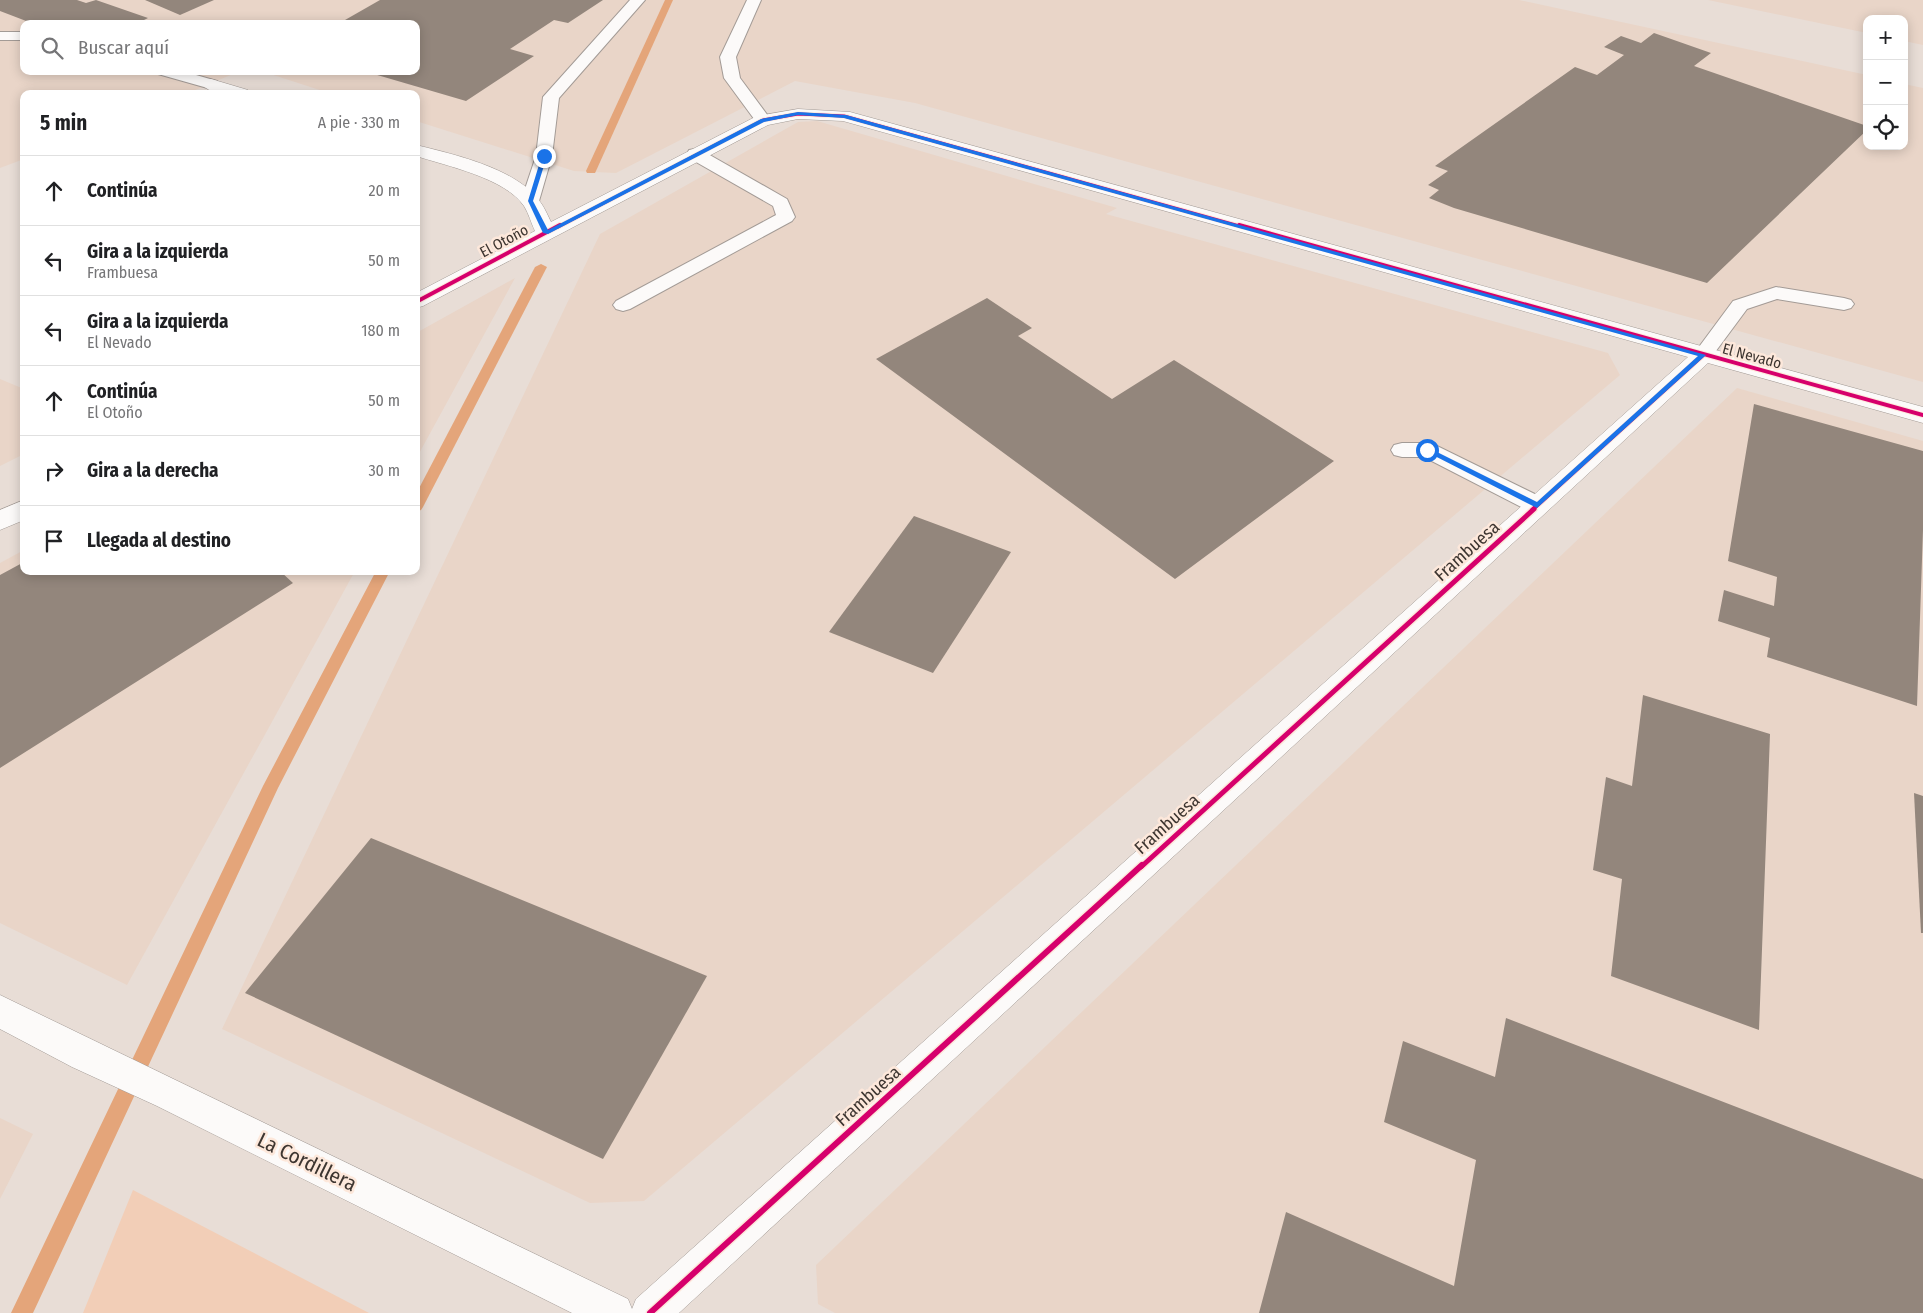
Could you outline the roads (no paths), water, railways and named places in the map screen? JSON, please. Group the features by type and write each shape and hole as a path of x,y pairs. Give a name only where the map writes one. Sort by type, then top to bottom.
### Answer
{"street":[{"path":"211,84 230,90"},
{"name":"El Nevado","path":"763,120 798,114 844,116 1923,415"},
{"name":"El Otoño","path":"420,300 763,120"},
{"path":"420,151 507,182 530,201 546,233"},
{"name":"Frambuesa","path":"650,1313 1703,355"},
{"path":"0,521 20,511"},
{"name":"La Cordillera","path":"0,1011 84,1055 169,1094 614,1313"}],"lane":[{"path":"530,201 544,156 551,97 638,0"},
{"path":"754,0 728,56 732,78 763,120"},
{"path":"0,36 20,36"},
{"path":"178,75 211,84"},
{"path":"623,306 786,217 781,202 695,154"},
{"path":"1703,355 1740,305 1776,294 1844,304"},
{"path":"1402,450 1427,450 1537,506"}],"waterway":[{"path":"591,171 669,0"},
{"path":"420,499 541,267"},
{"path":"22,1313 271,786 381,575"}]}
